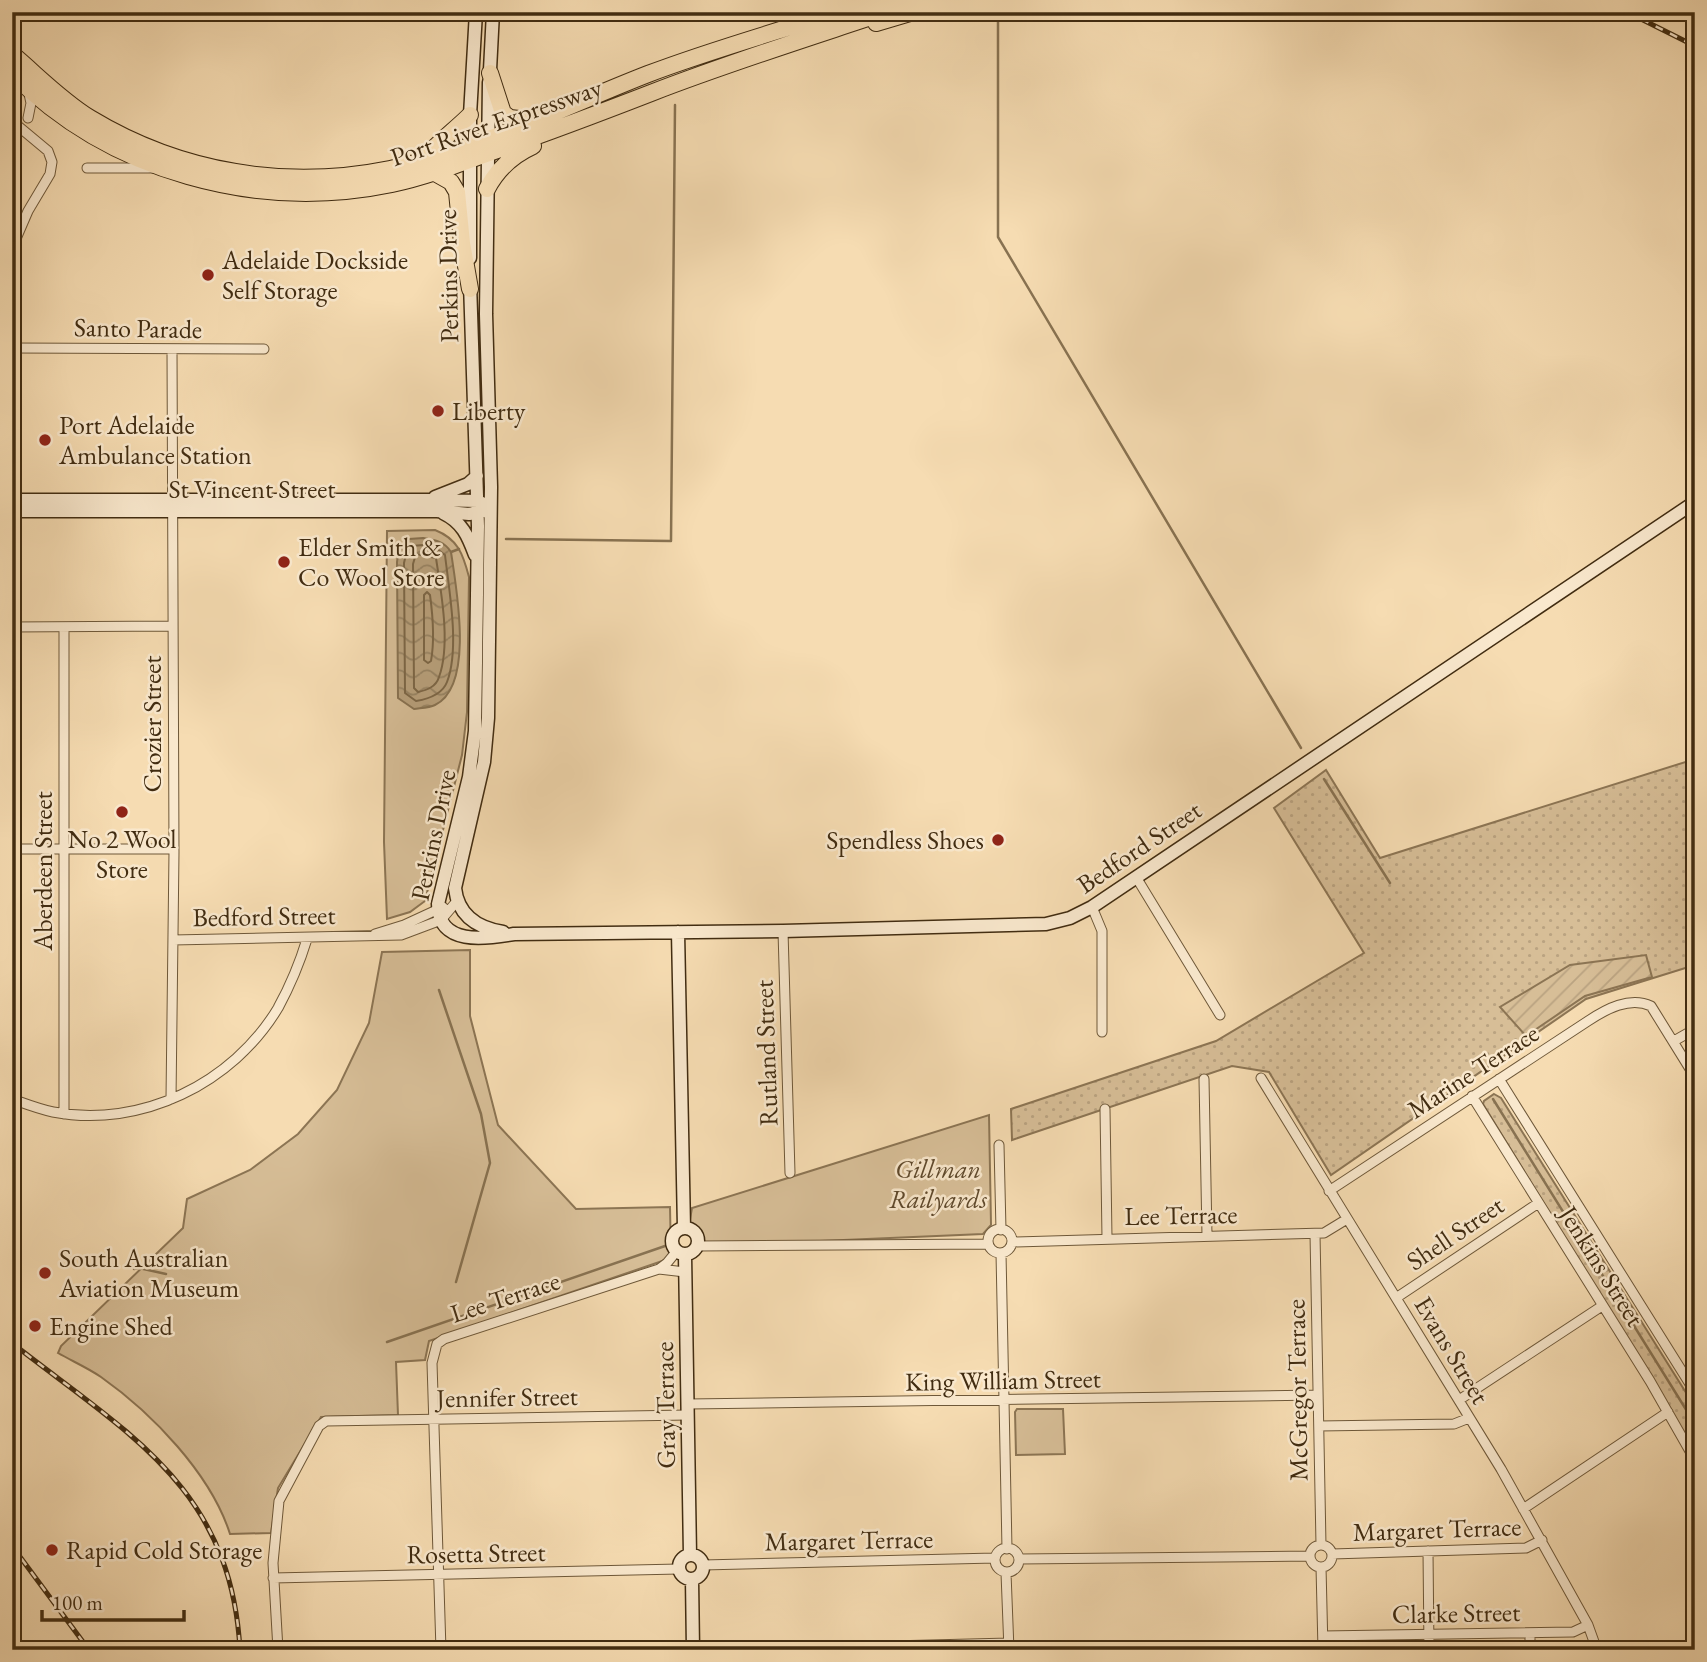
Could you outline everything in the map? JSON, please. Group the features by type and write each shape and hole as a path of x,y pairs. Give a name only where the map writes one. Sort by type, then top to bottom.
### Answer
{"highway":[{"name":"Port River Expressway","path":"488,146 534,120 682,61 839,12"},
{"name":"Port River Expressway","path":"12,73 28,89 81,128 124,153 159,168 207,183 256,191 313,194 390,185 435,173 488,146 600,113 681,82 886,12"},
{"path":"812,37 850,31 913,12"},
{"name":"Port River Expressway","path":"12,54 88,117 131,141 167,156 203,166 264,177 310,178 359,175 425,158 470,153"},
{"path":"490,71 503,114 510,118 534,120"},
{"path":"487,189 498,172 523,151 587,124 600,113"},
{"path":"425,158 470,116"},
{"path":"435,173 451,182 457,192 470,289"}],"street":[{"name":"Perkins Drive","path":"476,12 470,116 470,289 477,476 482,507 487,742 482,774 456,877 457,901 466,916 480,926 514,934"},
{"name":"Perkins Drive","path":"493,12 474,750 440,891 439,915 449,930 461,936 514,934"},
{"path":"28,89 32,103 28,118"},
{"path":"12,121 48,151 52,162 50,174 28,211 12,248"},
{"path":"87,168 159,168"},
{"name":"Santo Parade","path":"12,348 264,349"},
{"name":"Crozier Street","path":"171,1099 174,849 172,349"},
{"path":"477,476 468,484 436,496 435,506 462,527 479,565"},
{"name":"St Vincent Street","path":"12,500 173,505 482,507"},
{"name":"Bedford Street","path":"514,934 783,931 1058,923 1092,907 1695,502"},
{"name":"St Vincent Street","path":"12,511 173,505"},
{"path":"12,627 173,626"},
{"name":"Aberdeen Street","path":"64,627 64,1114"},
{"path":"12,849 174,849"},
{"path":"1136,877 1220,1015"},
{"name":"Bedford Street","path":"173,940 307,939 406,934 457,901"},
{"path":"1092,907 1102,931 1102,1032"},
{"name":"Rutland Street","path":"783,931 790,1173"},
{"path":"678,932 684,1228"},
{"path":"12,1099 64,1114 124,1113 171,1099 222,1071 261,1031 284,995 307,939"},
{"name":"Marine Terrace","path":"1329,1191 1602,1012 1632,1002 1645,1003 1654,1009 1674,1041"},
{"path":"1695,1029 1674,1041 1695,1076"},
{"name":"Evans Street","path":"1261,1078 1542,1540 1588,1625 1597,1650"},
{"path":"1204,1079 1207,1236"},
{"name":"Jenkins Street","path":"1499,1079 1695,1392"},
{"name":"Jenkins Street","path":"1472,1097 1668,1412 1695,1460"},
{"path":"1105,1109 1107,1238"},
{"path":"999,1145 1001,1230"},
{"name":"Shell Street","path":"1396,1298 1537,1204"},
{"name":"Lee Terrace","path":"1012,1242 1315,1234 1324,1233 1347,1219"},
{"path":"698,1246 693,1231 684,1228 677,1230 671,1239 672,1246 680,1253 692,1253 698,1246 988,1244"},
{"path":"988,1244 994,1252 1007,1251 1012,1242 1010,1235 1001,1230"},
{"path":"988,1244 991,1234 1001,1230"},
{"name":"McGregor Terrace","path":"1315,1234 1321,1545"},
{"name":"Lee Terrace","path":"441,1650 432,1363 437,1344 444,1339 659,1269 680,1253"},
{"name":"Gray Terrace","path":"680,1253 685,1272 690,1555"},
{"path":"1001,1253 1007,1549"},
{"name":"Lee Terrace","path":"659,1269 685,1272"},
{"path":"1459,1400 1602,1306"},
{"name":"King William Street","path":"688,1409 1318,1395"},
{"name":"Jennifer Street","path":"273,1578 279,1501 319,1426 326,1421 688,1409"},
{"path":"1523,1509 1668,1412"},
{"path":"1319,1426 1454,1424 1469,1418"},
{"name":"Margaret Terrace","path":"1332,1554 1527,1548 1542,1540"},
{"path":"1321,1545 1328,1548 1332,1554 1328,1564 1321,1567 1315,1565 1310,1556 1314,1547 1321,1545"},
{"path":"1007,1549 1015,1552 1019,1559 1017,1567 1006,1573 996,1566 995,1558 1001,1550 1007,1549"},
{"path":"1429,1551 1429,1650"},
{"path":"690,1555 699,1557 703,1565 699,1576 692,1579 684,1577 679,1569 681,1560 690,1555"},
{"path":"1019,1559 1310,1556"},
{"name":"Margaret Terrace","path":"703,1565 995,1558"},
{"path":"1321,1567 1323,1650"},
{"name":"Rosetta Street","path":"273,1578 679,1569"},
{"path":"728,1650 1009,1647 1006,1573"},
{"path":"273,1578 278,1650"},
{"path":"692,1579 693,1650"},
{"name":"Clarke Street","path":"1323,1636 1573,1632 1588,1625"},
{"path":"1530,1633 1530,1650"}],"green space":[{"path":"435,530 449,538 458,548 469,577 467,712 462,755 425,901 410,912 387,919 384,842 387,531"},
{"path":"1695,759 1695,965 1586,999 1331,1175 1269,1072 1232,1066 1012,1140 1011,1109 1216,1041 1364,953 1274,808 1326,770 1380,858"},
{"path":"470,950 470,1016 498,1125 576,1209 670,1207 671,1258 429,1341 425,1360 396,1362 398,1415 321,1417 278,1488 271,1533 230,1534 209,1489 194,1467 159,1427 101,1377 58,1353 61,1346 183,1228 187,1199 250,1170 298,1134 337,1090 369,1023 382,952"},
{"path":"1646,955 1652,977 1585,996 1526,1036 1500,1007 1570,965"},
{"path":"1494,1094 1501,1098 1695,1407 1695,1451 1483,1104"},
{"name":"Gillman Railyards","path":"989,1115 991,1225 983,1234 702,1246 689,1225 692,1208"},
{"path":"1017,1409 1063,1409 1065,1454 1016,1455"}],"water":[{"path":"423,538 442,543 451,552 459,611 459,657 455,678 447,694 435,705 414,709 398,698 397,562 399,547 409,539"}],"waterway":[{"path":"998,12 998,237 1301,748"},
{"path":"506,539 671,541 675,105"},
{"path":"451,552 459,549"},
{"path":"1324,779 1390,883"},
{"path":"439,990 481,1114 490,1163 456,1282"},
{"path":"1493,1099 1695,1424"},
{"path":"387,1342 665,1246"},
{"path":"134,1269 166,1274"}],"railway":[{"path":"1627,12 1695,46"},
{"path":"12,1343 133,1437 166,1470 194,1505 217,1546 232,1594 240,1650"},
{"path":"12,1546 89,1650"}],"place":[{"name":"Adelaide Dockside Self Storage","path":"208,275"},
{"name":"Liberty","path":"438,411"},
{"name":"Port Adelaide Ambulance Station","path":"45,440"},
{"name":"Elder Smith & Co Wool Store","path":"284,562"},
{"name":"No 2 Wool Store","path":"122,812"},
{"name":"Spendless Shoes","path":"998,840"},
{"name":"South Australian Aviation Museum","path":"45,1273"},
{"name":"Engine Shed","path":"35,1326"},
{"name":"Rapid Cold Storage","path":"52,1550"}]}
